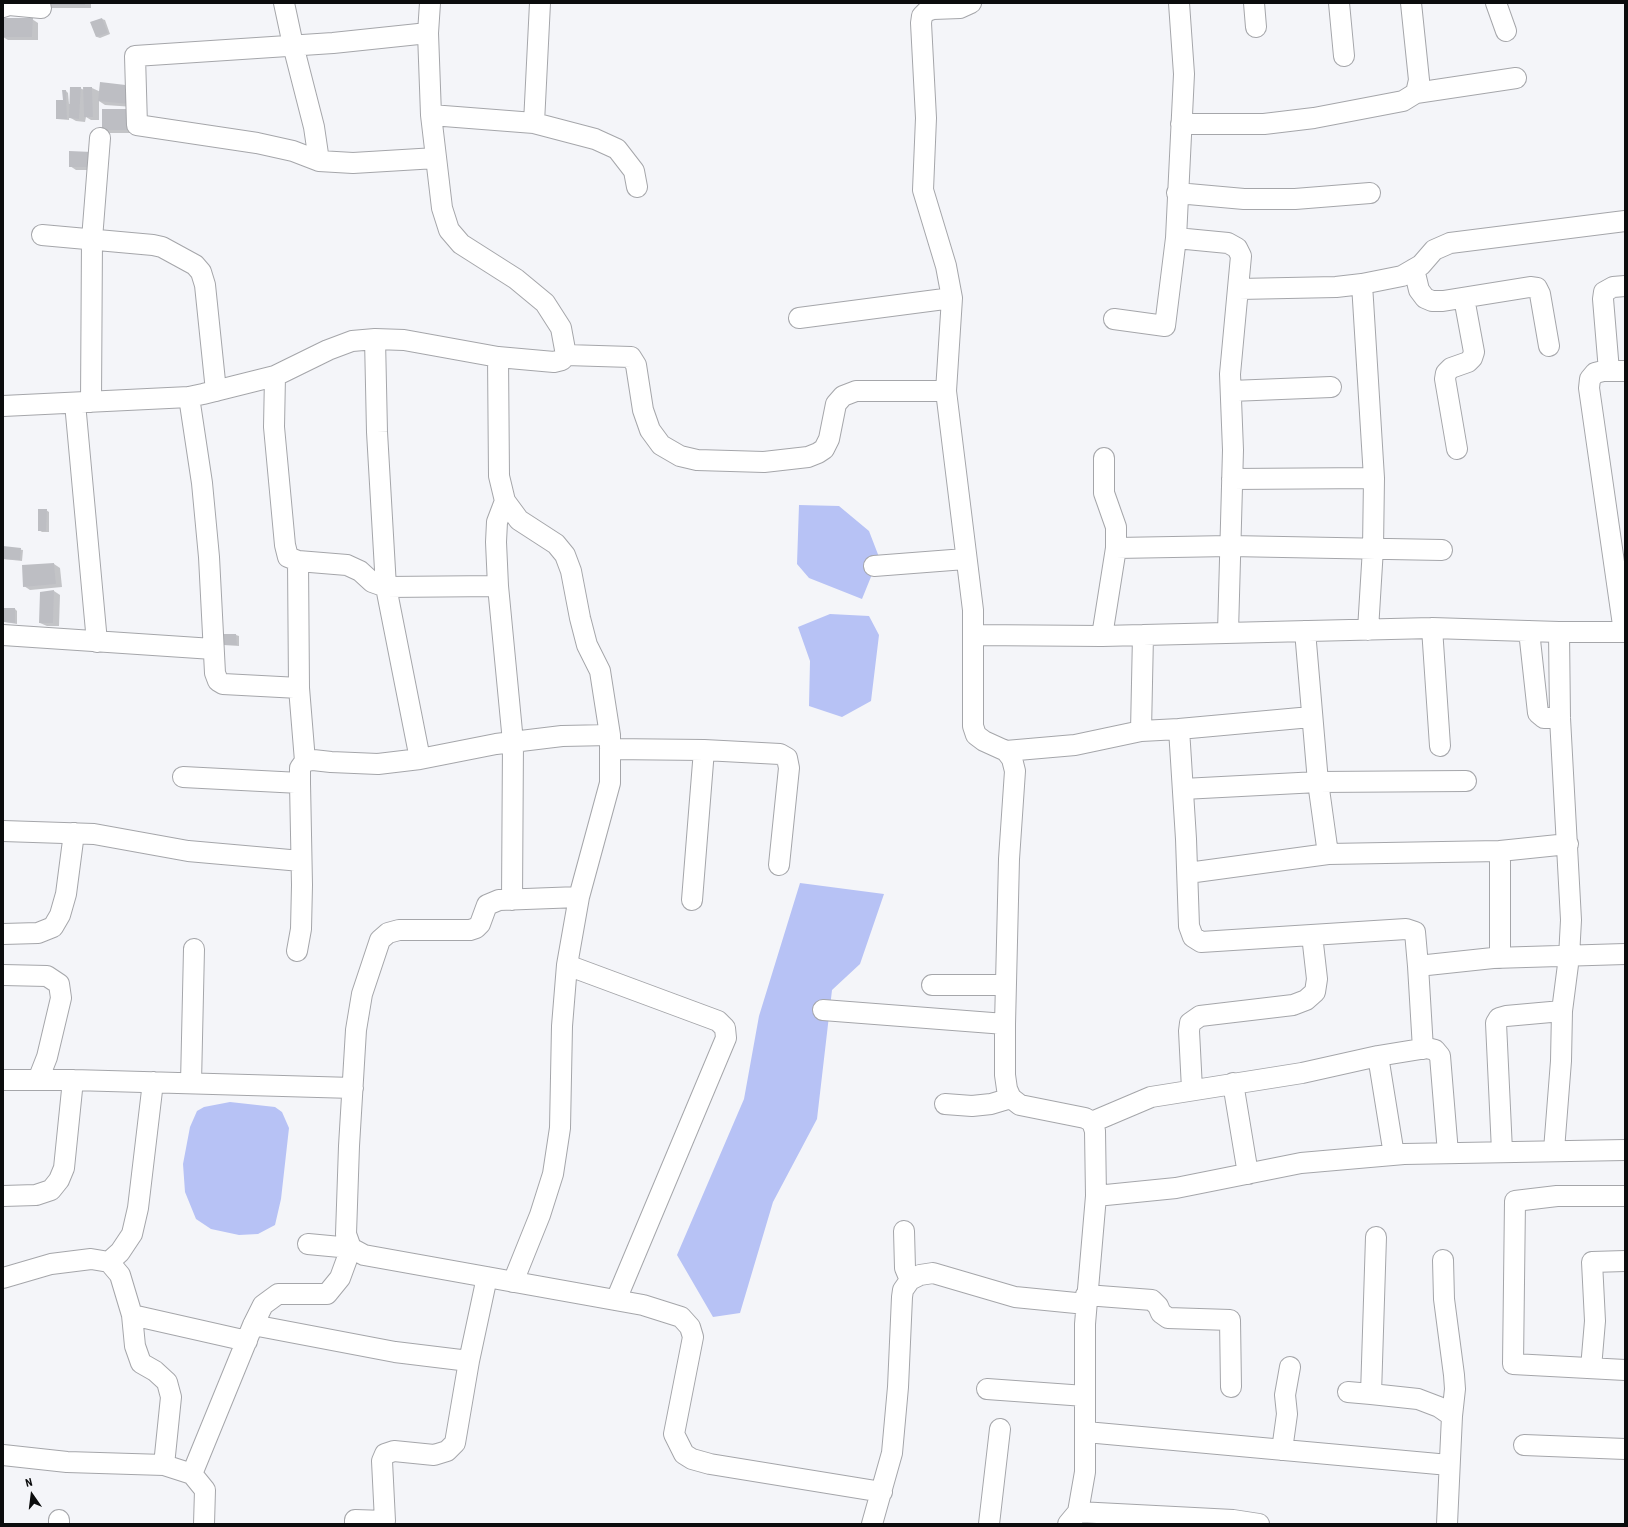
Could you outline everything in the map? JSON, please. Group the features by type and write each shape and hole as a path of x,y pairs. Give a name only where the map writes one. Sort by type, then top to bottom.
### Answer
{"street":[{"path":"284,3 292,45 314,127 319,161"},
{"path":"3,406 189,397 275,376 328,350 352,341 374,339 404,340 498,357 554,362 562,360 566,355 561,328 545,302 516,279 461,244 449,230 442,208 431,115 428,33 430,3"},
{"path":"534,123 540,3"},
{"path":"971,3 960,8 927,11 922,16 920,23 926,118 923,190 946,266 952,298 946,392 965,559 973,610 973,726 976,735 984,741 1006,751 1012,759 1015,771 1009,859 1005,1024 1006,1089 1011,1098 1020,1105 1085,1118 1092,1122 1095,1131 1096,1196 1086,1299 1085,1472 1073,1518 1233,1520 1259,1524"},
{"path":"1114,319 1165,326 1176,238 1184,74 1179,3"},
{"path":"1254,3 1256,27"},
{"path":"1339,3 1344,56"},
{"path":"1411,3 1419,80 1416,93"},
{"path":"1496,3 1506,31"},
{"path":"3,7 9,5 41,8"},
{"path":"428,33 333,43 135,56 137,125 257,143 293,151 319,161 353,163 436,158"},
{"path":"1181,124 1264,124 1314,118 1403,101 1416,93 1516,78"},
{"path":"431,115 534,123 595,138 617,149 634,171 637,187"},
{"path":"97,642 83,402 92,239 100,138"},
{"path":"1177,193 1244,199 1295,199 1370,193"},
{"path":"1239,289 1336,287 1362,284 1402,276 1420,265 1434,250 1450,243 1625,222"},
{"path":"42,235 153,245 162,247 195,265 201,272 205,285 216,391"},
{"path":"1176,238 1228,243 1237,248 1241,256 1230,374 1232,479 1228,632"},
{"path":"1414,269 1424,298 1432,301 1464,298 1530,286 1537,288 1540,294 1549,346"},
{"path":"1362,284 1374,478 1373,548 1368,630"},
{"path":"973,635 1102,636 1432,628 1559,632 1625,636 1623,601 1589,388 1590,379 1595,373 1617,371 1602,299 1604,292 1613,287 1625,286"},
{"path":"799,318 952,298"},
{"path":"1457,449 1445,379 1446,373 1451,368 1468,362 1472,358 1474,352 1464,298"},
{"path":"374,339 377,432 386,587 420,759"},
{"path":"566,355 632,356 636,365 644,410 650,430 661,445 680,456 697,460 764,462 808,457 824,449 828,439 836,404 843,396 856,391 946,392"},
{"path":"498,357 499,476 505,501 519,520 556,544 565,555 571,571 587,645 600,671 610,742 610,783 579,897 567,965 562,1026 560,1128 554,1174 540,1215 513,1282"},
{"path":"275,376 274,427 285,546 288,557 298,561 347,565 360,571 372,582 386,587 498,586"},
{"path":"1231,391 1331,387"},
{"path":"189,397 202,483 210,557 215,673 218,680 223,684 299,688"},
{"path":"1102,636 1116,548 1116,527 1104,493 1104,458"},
{"path":"1232,479 1374,478"},
{"path":"505,501 497,522 496,542 498,586 513,742 512,900"},
{"path":"1116,548 1230,546 1442,550"},
{"path":"874,566 965,559"},
{"path":"297,951 301,928 300,768 305,761 299,688 298,561"},
{"path":"1432,628 1440,746"},
{"path":"1305,631 1311,717 1328,854"},
{"path":"1529,631 1538,713 1544,718 1560,718"},
{"path":"1554,1150 1561,1061 1562,1010 1569,957 1571,920 1560,718 1559,632"},
{"path":"3,635 213,649"},
{"path":"1141,731 1143,635"},
{"path":"1006,751 1075,745 1141,731 1179,730 1311,717"},
{"path":"1179,730 1188,873 1189,926 1193,937 1201,942 1406,929 1415,932 1423,1049"},
{"path":"305,761 313,760 378,764 420,759 513,742 562,736 610,742 704,750 780,754 787,758 789,768 779,865"},
{"path":"692,900 704,750"},
{"path":"183,777 300,784"},
{"path":"1183,789 1318,782 1466,781"},
{"path":"3,831 94,834 131,839 155,846 188,851 301,861"},
{"path":"3,934 38,933 53,927 60,915 66,894 74,833"},
{"path":"1188,873 1328,854 1500,851 1568,844"},
{"path":"1500,851 1500,958"},
{"path":"192,1474 263,1304 278,1294 327,1294 340,1278 352,1248 346,1234 348,1146 356,1030 362,994 380,940 388,933 399,930 470,930 476,928 480,924 487,905 499,900 579,897"},
{"path":"1192,1089 1189,1031 1190,1023 1200,1016 1293,1005 1306,1000 1315,992 1317,979 1312,935"},
{"path":"191,1083 194,949"},
{"path":"1418,966 1500,958 1569,957 1625,954"},
{"path":"567,965 718,1021 725,1028 726,1038 616,1300"},
{"path":"3,975 46,976 59,984 61,998 47,1057 38,1080"},
{"path":"932,985 1006,985"},
{"path":"823,1010 1005,1024"},
{"path":"1502,1151 1496,1023 1499,1018 1506,1016 1562,1010"},
{"path":"1092,1122 1151,1097 1192,1089 1302,1073 1378,1056 1423,1049 1435,1050 1440,1056 1448,1153"},
{"path":"1378,1056 1394,1154"},
{"path":"3,1080 74,1080 353,1088"},
{"path":"3,1196 36,1195 51,1190 59,1180 64,1168 74,1080"},
{"path":"109,1262 120,1252 132,1234 138,1208 153,1082"},
{"path":"1233,1083 1248,1174"},
{"path":"945,1104 972,1106 991,1104 1011,1098"},
{"path":"1096,1196 1176,1188 1301,1163 1394,1154 1554,1150 1625,1150"},
{"path":"1625,1196 1557,1196 1515,1201 1513,1364 1625,1370"},
{"path":"904,1231 905,1268 910,1280"},
{"path":"1371,1394 1376,1237"},
{"path":"308,1244 352,1248 364,1255 643,1305 681,1317 690,1327 693,1337 674,1434 684,1454 692,1459 710,1464 882,1492"},
{"path":"3,1278 51,1264 91,1259 109,1262 120,1275 132,1315 135,1346 141,1363 155,1371 167,1382 172,1397 164,1465"},
{"path":"1443,1260 1444,1299 1454,1382 1447,1524"},
{"path":"1591,1368 1595,1321 1592,1262 1625,1261"},
{"path":"872,1524 892,1453 898,1387 903,1290 910,1280 920,1274 933,1274 1015,1297 1152,1300 1158,1306 1161,1313 1168,1318 1230,1320 1231,1387"},
{"path":"355,1524 355,1520 385,1521 382,1461 385,1454 394,1452 434,1455 447,1451 455,1443 469,1361 487,1277"},
{"path":"132,1315 250,1333 469,1361"},
{"path":"1282,1450 1287,1414 1285,1395 1290,1367"},
{"path":"988,1389 1085,1396"},
{"path":"1348,1392 1418,1399 1439,1407 1452,1416"},
{"path":"989,1524 1000,1429"},
{"path":"1086,1432 1449,1465"},
{"path":"1524,1445 1625,1449"},
{"path":"3,1455 67,1462 164,1465 192,1474 205,1490 204,1524"}],"water":[{"path":"799,505 839,506 869,531 879,557 862,599 809,578 797,564"},
{"path":"830,614 869,616 879,635 871,701 842,717 809,706 810,661 798,627"},
{"path":"800,883 884,894 860,964 832,990 817,1119 773,1202 740,1313 713,1317 677,1255 744,1099 759,1016"},
{"path":"230,1102 275,1107 282,1112 289,1128 281,1199 275,1225 258,1234 239,1235 211,1229 196,1219 185,1192 183,1164 190,1127 197,1111 204,1107"}],"building":[{"path":"36,3 85,3 85,5 36,5"},
{"path":"3,18 33,18 32,37 3,37"},
{"path":"102,18 108,33 96,37 90,22"},
{"path":"100,82 134,86 128,104 98,101"},
{"path":"70,87 81,87 79,119 69,118"},
{"path":"83,87 92,87 93,117 84,117"},
{"path":"62,90 66,90 67,119 56,119 56,100 63,100"},
{"path":"102,109 132,109 132,130 102,130"},
{"path":"69,151 92,152 92,167 69,167"},
{"path":"38,509 47,509 46,531 38,531"},
{"path":"3,546 21,548 20,560 3,559"},
{"path":"54,563 56,584 23,587 22,565"},
{"path":"54,590 53,623 39,623 40,592"},
{"path":"3,608 15,608 15,623 4,622"},
{"path":"222,634 236,634 237,645 222,645"}]}
